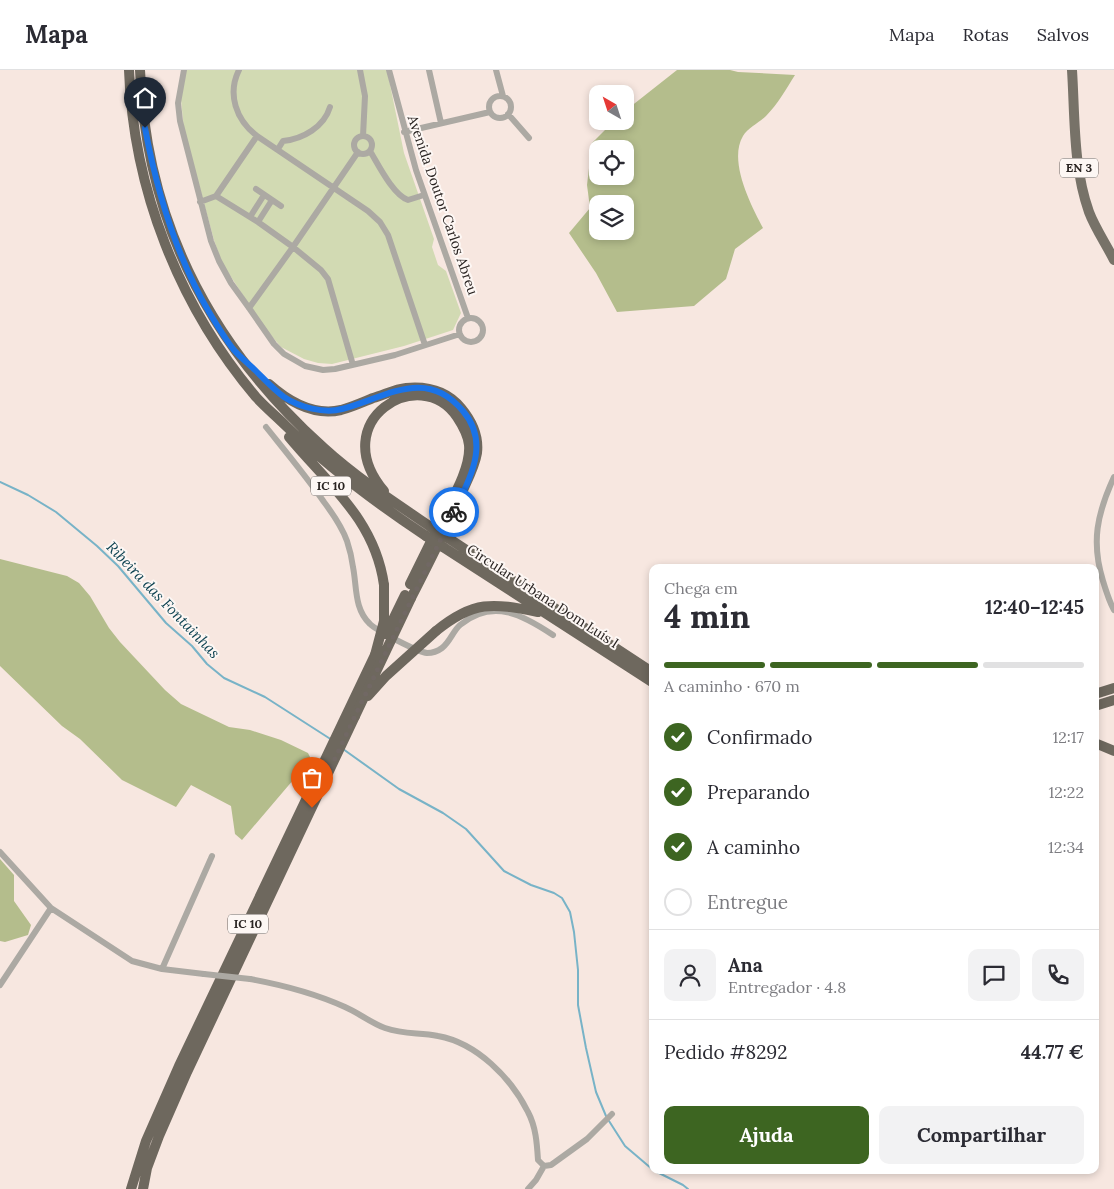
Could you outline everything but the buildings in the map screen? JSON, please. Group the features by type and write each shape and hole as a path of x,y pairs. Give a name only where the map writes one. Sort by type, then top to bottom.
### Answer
{"highway":[{"name":"Circular Urbana Dom Luís I","path":"129,70 135,130 142,164 154,211 170,259 182,285 209,332 257,398 340,475 387,510 446,543 649,670"},
{"name":"Circular Urbana Dom Luís I","path":"140,70 145,128 164,209 190,277 214,321 234,350 267,390 310,435 345,466 399,506 428,532"},
{"name":"IC 10","path":"131,1189 146,1141 179,1066 375,655 454,510 473,468 477,452 476,435 468,417 456,402 439,391 424,388 404,388 340,410 318,410 297,404 284,397 234,350"},
{"name":"IC 10","path":"143,1189 147,1168 156,1144 187,1072 355,716 466,465 469,445 465,428 455,413 443,403 429,397 408,396 394,402 376,417 366,437 365,454 370,472 385,492 399,506"},
{"name":"IC 10","path":"257,398 364,526 379,559 384,585 384,621 375,655"},
{"name":"Circular Urbana Dom Luís I","path":"446,543 544,613 649,680"},
{"name":"IC 10","path":"355,716 380,682 436,631 457,615 476,607 487,605 508,606 544,613"},
{"path":"1099,693 1114,688"},
{"path":"1099,705 1114,700"},
{"path":"1099,745 1114,751"}],"main road":[{"name":"EN 3","path":"1072,70 1078,163 1083,193 1090,214 1113,254"}],"street":[{"path":"184,70 179,93 179,114 185,146 211,241 231,283 278,348 299,363 323,370 395,355 460,334"},
{"path":"239,70 234,80 235,106 244,122 257,136 368,211 383,225 395,254 425,345"},
{"path":"360,70 366,102 363,136"},
{"name":"Avenida Doutor Carlos Abreu","path":"389,70 404,132 424,195 468,318"},
{"path":"429,70 441,123"},
{"path":"496,70 503,96 510,104 508,114"},
{"path":"503,96 496,97 490,101 490,112 498,118 508,114"},
{"path":"278,149 283,141 300,137 316,128 327,116 330,107"},
{"path":"404,132 490,112"},
{"path":"508,114 529,138"},
{"path":"200,202 216,196 257,136"},
{"path":"363,136 368,138 372,144 370,151 364,154 358,152 354,144 363,136"},
{"path":"370,151 402,197 408,200 424,195"},
{"path":"249,308 358,152"},
{"path":"256,189 281,206"},
{"path":"250,217 264,195"},
{"path":"216,196 258,222 321,270 328,279 353,365"},
{"path":"258,222 272,200"},
{"path":"468,318 475,318 483,327 482,336 476,341 464,340 460,334 459,327 462,321 468,318"},
{"path":"266,427 310,481 334,516 347,540 354,568 354,588 360,613 370,625 400,642 426,653 440,650 458,627 473,615 491,610 513,613 535,623 553,635"},
{"path":"1097,564 1096,530 1104,498 1114,477"},
{"path":"1099,569 1114,610"},
{"path":"0,852 51,908 132,961 162,969 277,984 312,993 346,1007 386,1028 404,1034 439,1036 465,1045 489,1061 514,1091 529,1113 537,1139 538,1160 544,1166"},
{"path":"162,969 212,856"},
{"path":"0,986 51,908"},
{"path":"544,1166 551,1165 587,1139 612,1114"},
{"path":"528,1189 544,1166"}],"green space":[{"path":"186,70 387,70 404,153 434,239 432,247 438,265 446,271 461,313 453,330 404,346 332,364 304,359 281,347 263,326 222,263 214,240 184,130 181,100"},
{"path":"677,70 730,70 795,75 770,111 745,133 739,146 738,158 743,183 763,228 735,249 726,279 694,306 617,312 596,273 569,233 589,209 589,240 634,240 634,195 589,195 589,200 587,185 589,168 589,185 634,185 634,140 595,140 605,130 634,130 634,104"},
{"path":"0,559 67,576 79,583 90,596 109,628 120,642 165,690 181,704 229,727 250,730 281,740 308,753 311,759 242,840 235,834 231,806 191,785 176,807 122,780 80,739 62,726 0,666"},
{"path":"0,859 14,875 14,901 31,925 28,935 5,942 0,941"}],"waterway":[{"name":"Ribeira das Fontainhas","path":"0,482 28,495 56,512 97,546 118,566 166,623 192,646 207,664 224,678 265,697 332,740"},
{"name":"Ribeira das Fontainhas","path":"343,749 399,789 443,813 466,829 504,871 562,898 570,912 574,932 578,970 578,1005 586,1048 596,1092 606,1116"},
{"name":"Ribeira das Fontainhas","path":"609,1121 625,1146 649,1166"},
{"name":"Ribeira das Fontainhas","path":"661,1174 688,1189"}],"way so far":[{"path":"312,808 411,598 454,512"}],"route":[{"path":"145,128 164,209 190,277 202,301 234,350 284,397 297,404 318,410 340,410 404,388 424,388 439,391 456,402 468,417 476,435 477,452 473,468 454,512"}]}
